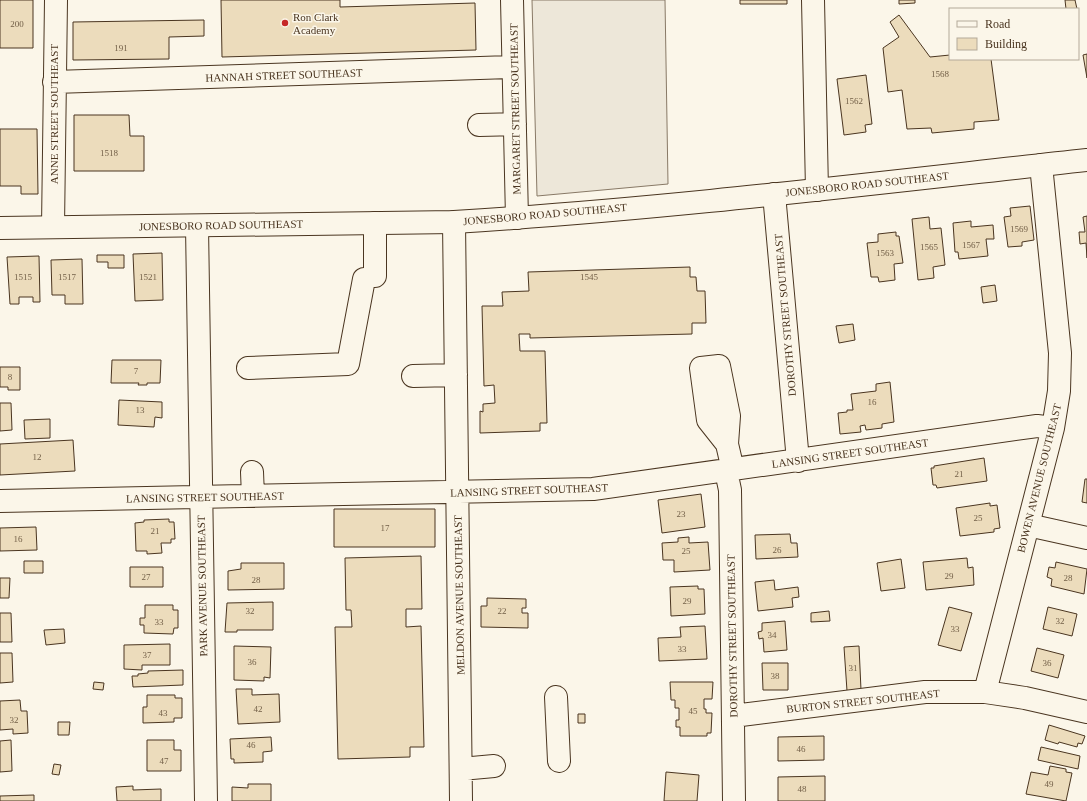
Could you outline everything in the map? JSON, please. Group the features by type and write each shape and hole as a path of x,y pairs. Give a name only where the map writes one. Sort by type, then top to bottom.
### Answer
{"street":[{"name":"ANNE STREET SOUTHEAST","path":"54,228 54,82 56,0"},
{"name":"MARGARET STREET SOUTHEAST","path":"512,0 517,218"},
{"path":"813,0 817,190"},
{"name":"HANNAH STREET SOUTHEAST","path":"54,82 514,67"},
{"path":"479,125 515,124"},
{"name":"JONESBORO ROAD SOUTHEAST","path":"0,228 454,222 517,218 817,190 1087,160"},
{"name":"BOWEN AVENUE SOUTHEAST","path":"985,692 1053,428 1060,391 1060,353 1041,165"},
{"name":"DOROTHY STREET SOUTHEAST","path":"774,194 798,461"},
{"name":"MELDON AVENUE SOUTHEAST","path":"454,222 461,801"},
{"path":"248,368 348,364 370,278 375,223"},
{"name":"PARK AVENUE SOUTHEAST","path":"197,226 206,801"},
{"name":"DOROTHY STREET SOUTHEAST","path":"710,367 729,416 727,444 730,471 734,801"},
{"path":"413,376 456,375"},
{"name":"LANSING STREET SOUTHEAST","path":"0,501 253,496 300,488 349,487 458,493 593,489 730,471 1037,426 1053,428"},
{"path":"252,472 253,496"},
{"path":"1028,525 1087,538"},
{"name":"BURTON STREET SOUTHEAST","path":"733,716 925,692 985,692 1025,698 1087,712"},
{"path":"556,697 559,762"},
{"path":"461,769 494,766"}],"shaded area":[{"path":"532,0 665,0 668,184 537,196"}],"building":[{"path":"0,0 33,0 33,48 0,48"},
{"path":"221,0 340,0 340,7 475,3 476,50 222,57"},
{"path":"740,0 787,0 787,4 740,4"},
{"path":"899,0 915,0 915,3 899,4"},
{"path":"1065,0 1075,0 1077,8 1066,8"},
{"path":"899,15 930,57 949,55 949,60 991,60 999,120 974,122 974,129 932,133 931,128 907,129 902,90 888,92 883,48 899,37 890,22"},
{"path":"204,20 204,36 169,37 169,59 73,60 73,22"},
{"path":"1087,54 1087,78 1083,55"},
{"path":"866,75 872,124 865,125 866,132 844,135 837,79"},
{"path":"74,115 129,115 130,136 144,136 144,171 74,171"},
{"path":"0,129 37,129 38,194 21,194 21,186 0,186"},
{"path":"1030,206 1034,240 1022,242 1022,246 1008,247 1004,217 1011,216 1010,208"},
{"path":"1087,216 1087,258 1086,243 1080,244 1079,232 1085,232 1083,217"},
{"path":"929,217 930,229 941,228 945,265 933,267 934,278 918,280 912,219"},
{"path":"971,221 971,227 993,225 994,239 986,239 988,256 959,259 958,252 955,252 953,223"},
{"path":"896,232 896,236 899,236 903,263 894,264 895,280 879,282 878,277 871,277 867,243 878,242 878,234"},
{"path":"162,253 163,300 135,301 133,254"},
{"path":"97,255 124,255 124,268 108,268 108,262 97,262"},
{"path":"39,256 40,302 33,302 33,297 19,297 19,304 10,304 7,257"},
{"path":"82,259 83,304 65,304 65,295 52,295 51,260"},
{"path":"690,267 690,277 696,277 697,291 705,291 706,323 692,323 692,334 530,338 530,334 519,334 520,351 545,351 547,423 540,423 540,431 480,433 480,411 483,412 483,404 495,403 494,385 484,386 482,306 503,306 502,292 529,291 528,272"},
{"path":"995,285 997,301 983,303 981,287"},
{"path":"853,324 855,340 839,343 836,326"},
{"path":"112,360 161,360 160,383 138,385 139,383 111,383"},
{"path":"0,367 20,367 20,390 8,390 8,387 0,387"},
{"path":"890,382 894,422 882,424 882,428 866,430 865,425 860,426 861,432 840,434 838,413 853,410 851,394 876,391 876,384"},
{"path":"119,400 162,402 162,418 155,417 154,427 118,425"},
{"path":"0,403 11,403 12,430 0,431"},
{"path":"50,419 50,438 25,439 24,420"},
{"path":"73,440 75,471 0,475 0,444"},
{"path":"984,458 987,481 937,488 936,485 933,485 931,468 934,468 934,466"},
{"path":"1085,479 1087,479 1087,503 1082,502"},
{"path":"701,494 705,527 662,533 658,500"},
{"path":"990,503 990,506 997,505 1000,528 994,529 994,532 960,536 956,508"},
{"path":"334,509 435,509 435,547 334,547"},
{"path":"169,519 169,522 174,522 175,539 171,539 171,543 161,543 162,553 147,554 147,551 136,551 135,523 144,522 144,520"},
{"path":"36,527 37,550 0,551 0,528"},
{"path":"790,534 791,543 797,543 798,557 756,559 755,535"},
{"path":"689,537 689,543 708,542 710,570 674,572 674,560 663,560 662,543 678,542 678,538"},
{"path":"421,556 422,609 406,609 406,627 421,626 424,747 410,747 410,757 338,759 335,627 352,627 351,610 346,610 345,558"},
{"path":"967,558 968,568 973,567 974,585 926,590 923,562"},
{"path":"901,559 905,588 881,591 877,563"},
{"path":"24,561 43,561 43,573 24,573"},
{"path":"1056,562 1087,569 1084,594 1051,586 1052,579 1047,577 1049,567 1055,568"},
{"path":"241,563 284,563 284,589 228,590 228,571 241,569"},
{"path":"130,567 163,567 163,587 130,587"},
{"path":"0,578 10,578 9,598 0,598"},
{"path":"774,580 775,590 798,587 799,597 792,598 793,607 758,611 755,582"},
{"path":"698,586 698,589 704,589 705,614 671,616 670,587"},
{"path":"487,598 526,599 526,608 522,608 522,613 528,613 528,628 481,627 481,606 487,606"},
{"path":"273,602 273,630 237,630 237,632 225,632 227,603"},
{"path":"145,605 173,605 173,610 178,610 178,628 174,628 173,634 144,633 144,625 140,625 140,618 145,618"},
{"path":"949,607 972,613 961,651 938,645"},
{"path":"1048,607 1077,614 1072,636 1043,629"},
{"path":"829,611 830,621 811,622 811,613"},
{"path":"0,613 11,613 12,642 0,642"},
{"path":"785,621 787,650 764,652 763,638 759,639 758,632 762,631 762,623"},
{"path":"705,626 707,659 659,661 658,638 681,637 680,627"},
{"path":"64,629 65,643 46,645 44,630"},
{"path":"170,644 170,665 142,665 142,670 124,669 124,645"},
{"path":"234,646 271,647 270,678 264,677 264,681 234,680"},
{"path":"859,646 861,690 847,691 844,647"},
{"path":"1037,648 1064,655 1058,678 1031,671"},
{"path":"0,653 12,653 13,682 0,683"},
{"path":"762,663 788,663 788,690 763,690"},
{"path":"183,670 183,685 133,687 132,676 148,673 148,671"},
{"path":"94,682 104,683 103,690 93,689"},
{"path":"670,682 713,682 712,699 704,699 704,709 706,709 706,713 712,713 711,733 707,733 707,736 680,736 680,727 676,727 676,720 679,720 679,708 675,708 675,700 671,700"},
{"path":"236,689 252,689 252,695 279,694 280,722 238,724"},
{"path":"147,695 175,695 175,698 182,698 182,718 174,718 174,722 143,723 143,707 147,707"},
{"path":"20,700 21,711 27,711 28,733 13,734 13,729 0,730 0,701"},
{"path":"578,714 585,714 585,723 578,723"},
{"path":"58,722 70,722 69,735 58,735"},
{"path":"1049,725 1085,736 1082,744 1078,743 1077,747 1045,740"},
{"path":"824,736 824,760 778,761 778,737"},
{"path":"271,737 272,751 263,752 263,762 234,763 234,759 231,759 230,739"},
{"path":"11,740 12,771 0,772 0,741"},
{"path":"147,740 174,740 174,750 181,750 181,771 147,771"},
{"path":"1041,747 1080,756 1078,769 1038,760"},
{"path":"54,764 61,765 59,775 52,774"},
{"path":"1050,766 1066,769 1066,772 1072,773 1066,801 1026,794 1031,772 1048,775"},
{"path":"666,772 699,775 697,801 664,801"},
{"path":"825,776 825,801 778,801 778,777"},
{"path":"248,784 271,784 271,801 232,801 232,787 248,788"},
{"path":"133,786 133,790 161,789 161,801 117,801 116,787"},
{"path":"34,795 34,801 0,801 0,796"}],"place":[{"name":"Ron Clark Academy","path":"285,23"}]}
